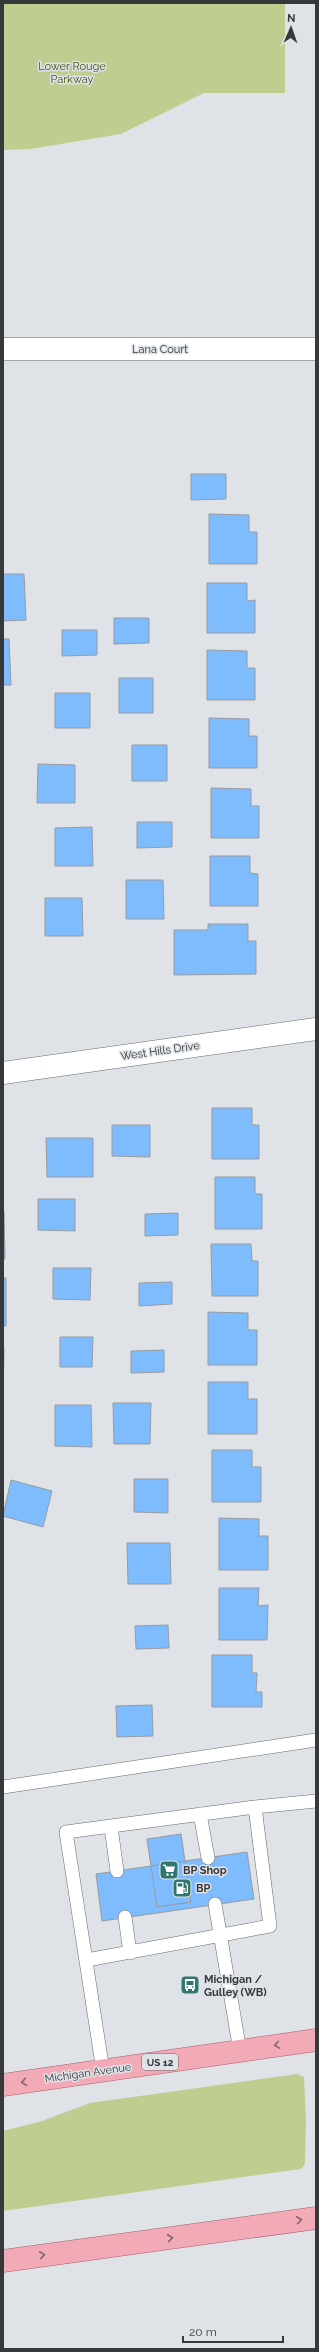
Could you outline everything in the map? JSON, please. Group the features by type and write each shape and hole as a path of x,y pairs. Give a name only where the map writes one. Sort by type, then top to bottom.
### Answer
{"main road":[{"name":"Michigan Avenue","path":"3,2085 316,2040"},
{"path":"3,2261 316,2218"}],"street":[{"name":"Lana Court","path":"3,349 316,349"},
{"name":"West Hills Drive","path":"3,1073 316,1029"}],"lane":[{"path":"3,1786 316,1740"},
{"path":"103,2071 66,1832 255,1807 316,1802"},
{"path":"87,1960 270,1926 255,1807"},
{"path":"200,1814 208,1858"},
{"path":"111,1826 117,1871"},
{"path":"216,1904 220,1936 240,2051"},
{"path":"125,1917 130,1953"}],"green space":[{"name":"Lower Rouge Parkway","path":"3,3 285,3 285,93 204,93 121,134 31,149 3,150"},
{"path":"297,2074 304,2077 306,2120 305,2164 301,2169 3,2211 3,2131 42,2121 90,2103"}],"building":[{"path":"191,474 226,474 226,499 191,500"},
{"path":"209,514 249,515 249,532 257,532 257,564 209,564"},
{"path":"3,574 24,574 26,620 3,621"},
{"path":"207,583 247,583 247,601 255,600 255,633 207,633"},
{"path":"114,618 149,618 149,643 114,644"},
{"path":"62,630 97,630 97,655 62,656"},
{"path":"3,639 9,639 11,685 3,685"},
{"path":"207,650 247,651 247,668 255,668 255,700 207,700"},
{"path":"119,678 153,678 153,713 119,713"},
{"path":"55,693 90,693 90,728 55,728"},
{"path":"209,718 249,719 249,736 257,736 257,768 209,768"},
{"path":"132,745 167,745 167,781 132,781"},
{"path":"38,764 75,765 75,803 37,803"},
{"path":"211,788 251,789 251,806 259,806 259,838 211,838"},
{"path":"137,822 172,822 172,847 137,848"},
{"path":"92,827 93,866 55,866 55,828"},
{"path":"210,856 250,856 250,873 258,874 258,906 210,906"},
{"path":"126,880 163,880 164,919 126,919"},
{"path":"45,898 82,898 83,936 45,936"},
{"path":"208,924 248,924 248,941 256,941 256,974 174,975 174,930 208,930"},
{"path":"212,1108 252,1108 252,1125 259,1125 259,1159 212,1159"},
{"path":"112,1125 150,1125 150,1157 112,1156"},
{"path":"46,1138 93,1138 93,1177 47,1177"},
{"path":"215,1177 255,1177 255,1194 262,1194 262,1229 215,1229"},
{"path":"38,1199 75,1199 75,1231 38,1230"},
{"path":"4,1211 5,1259 3,1259"},
{"path":"178,1213 178,1235 145,1236 145,1214"},
{"path":"211,1244 251,1244 252,1261 258,1261 258,1296 212,1296"},
{"path":"53,1268 91,1268 90,1300 53,1299"},
{"path":"3,1278 6,1278 6,1326 3,1326"},
{"path":"172,1282 172,1304 139,1306 139,1283"},
{"path":"208,1312 248,1313 248,1330 257,1330 257,1365 208,1365"},
{"path":"60,1337 93,1337 92,1367 60,1367"},
{"path":"3,1349 4,1349 3,1397"},
{"path":"164,1350 164,1372 131,1373 131,1351"},
{"path":"208,1382 248,1382 248,1399 257,1399 257,1434 208,1434"},
{"path":"113,1403 151,1403 150,1444 114,1444"},
{"path":"55,1405 91,1405 92,1447 55,1446"},
{"path":"212,1450 252,1450 252,1467 261,1467 261,1502 212,1502"},
{"path":"134,1479 168,1479 168,1513 134,1512"},
{"path":"11,1480 52,1491 43,1527 3,1516"},
{"path":"219,1518 259,1519 259,1536 268,1536 268,1570 219,1570"},
{"path":"127,1543 170,1543 171,1584 128,1584"},
{"path":"219,1588 259,1588 258,1606 268,1605 267,1640 219,1640"},
{"path":"168,1625 169,1648 136,1649 135,1626"},
{"path":"212,1655 252,1655 252,1673 257,1673 256,1692 262,1692 262,1707 212,1707"},
{"path":"152,1705 153,1736 117,1737 116,1706"},
{"name":"BP Shop","path":"181,1834 191,1902 157,1907 147,1839"},
{"path":"247,1852 254,1899 102,1921 96,1874"}],"place":[{"name":"BP Shop","path":"169,1870"},
{"name":"BP","path":"182,1888"},
{"name":"Michigan / Gulley (WB)","path":"190,1985"}]}
